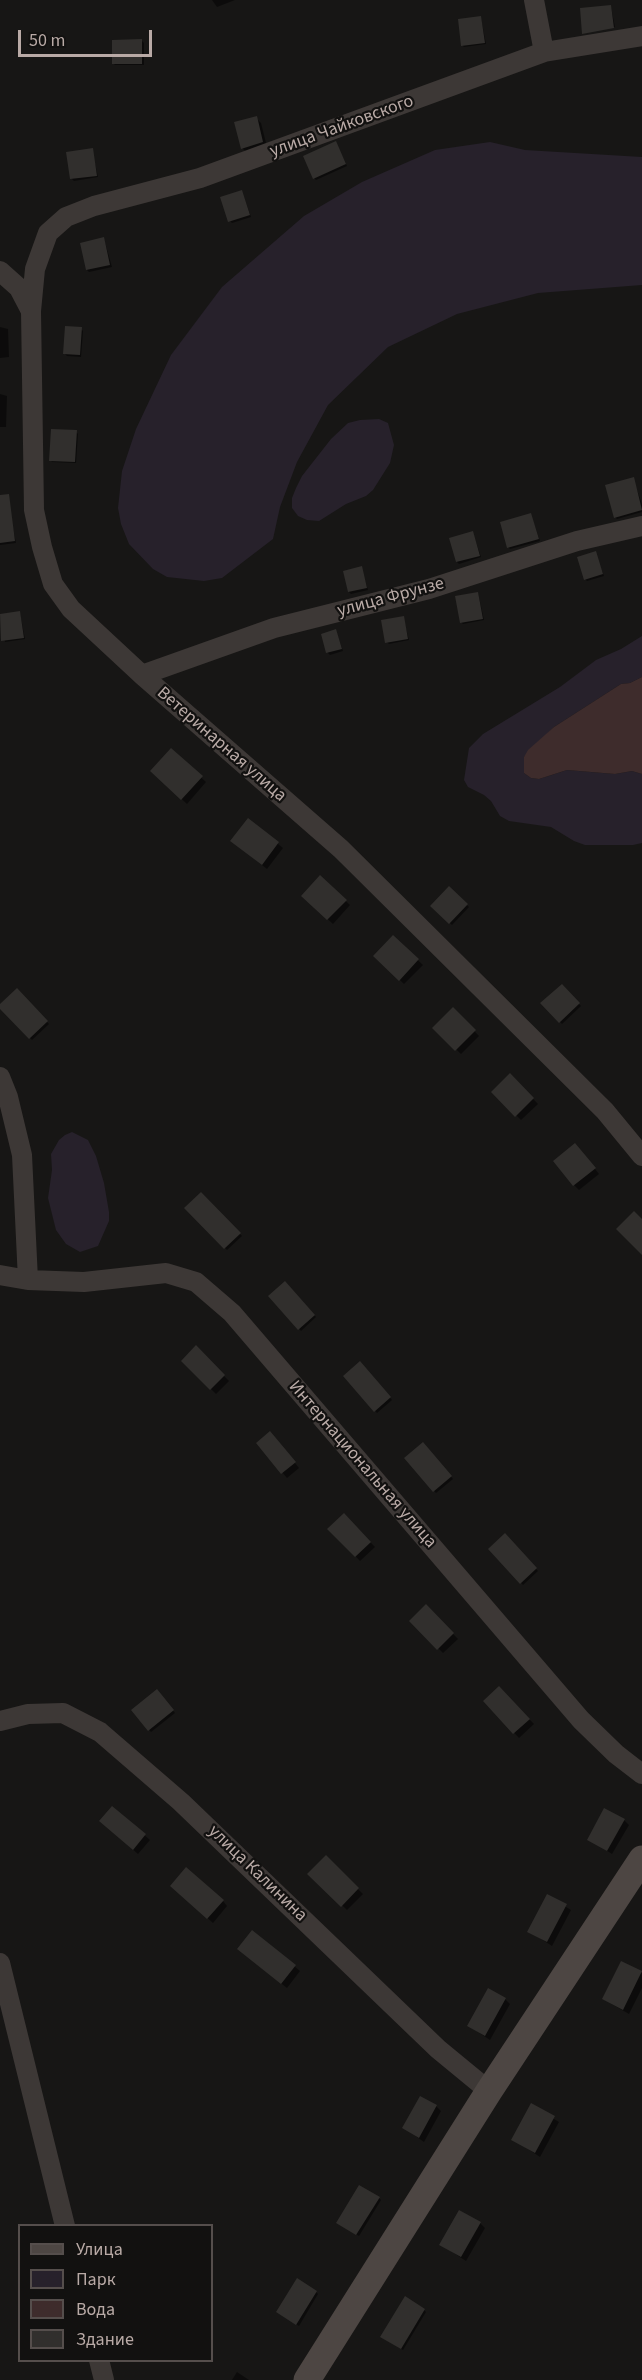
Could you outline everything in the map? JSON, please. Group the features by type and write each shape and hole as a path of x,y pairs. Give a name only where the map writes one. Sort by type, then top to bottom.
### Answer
{"street":[{"path":"534,0 544,52"},
{"name":"улица Чайковского","path":"48,233 66,217 94,206 200,178 544,52 642,36"},
{"name":"Ветеринарная улица","path":"48,233 35,269 31,311 34,510 53,584 71,609 142,675 341,849 605,1111 642,1156"},
{"path":"0,271 19,288 31,311"},
{"name":"улица Фрунзе","path":"142,675 273,628 429,589 577,541 642,526"},
{"path":"0,1077 8,1096 22,1155 28,1280"},
{"name":"Интернациональная улица","path":"0,1275 28,1280 84,1282 166,1274 196,1282 240,1322 580,1720 616,1754 642,1774"},
{"name":"улица Калинина","path":"0,1720 28,1714 63,1713 100,1732 181,1802 429,2041 489,2091"},
{"path":"307,2380 489,2091 642,1859"},
{"path":"0,1963 65,2224"},
{"path":"99,2362 104,2380"}],"green space":[{"path":"490,142 525,150 642,157 642,285 538,293 457,314 388,347 328,405 297,462 280,507 273,539 222,578 204,581 167,577 153,569 129,544 121,524 118,508 122,471 136,429 171,355 222,287 304,216 362,182 435,150"},
{"path":"379,419 388,423 394,445 390,463 373,490 319,521 307,520 298,516 292,508 292,498 296,488 302,476 331,439 348,423"},
{"path":"642,636 642,677 630,683 621,684 554,727 524,757 524,773 531,778 539,779 567,770 615,774 632,771 642,774 642,843 585,845 551,827 509,821 500,816 491,801 484,795 468,787 464,780 469,748 483,734 560,687 596,660 621,649"},
{"path":"72,1132 88,1140 96,1156 109,1212 109,1221 98,1246 80,1252 66,1244 56,1230 48,1198 52,1170 51,1154 59,1140"}],"water":[{"path":"642,677 642,774 632,771 615,774 567,770 539,779 531,778 524,773 524,757 528,750 554,727 621,684 630,683"}],"building":[{"path":"611,5 614,28 582,34 580,8"},
{"path":"481,16 485,43 461,46 458,19"},
{"path":"142,39 142,64 112,64 112,40"},
{"path":"257,116 263,142 241,149 234,122"},
{"path":"336,141 346,164 313,179 303,156"},
{"path":"93,148 97,176 70,179 66,152"},
{"path":"242,190 250,215 228,222 220,197"},
{"path":"104,237 110,265 86,270 80,243"},
{"path":"65,326 82,327 80,355 63,354"},
{"path":"51,429 77,430 75,462 49,461"},
{"path":"634,477 642,510 614,518 605,485"},
{"path":"9,494 15,541 0,543 0,495"},
{"path":"531,513 539,539 507,548 500,522"},
{"path":"473,531 480,556 456,562 449,538"},
{"path":"596,551 603,574 584,580 577,557"},
{"path":"362,566 367,588 348,592 343,571"},
{"path":"478,592 483,619 460,623 455,596"},
{"path":"20,611 24,638 1,641 0,614"},
{"path":"404,616 408,639 385,643 381,620"},
{"path":"336,629 342,649 326,653 321,634"},
{"path":"171,748 203,776 181,800 150,771"},
{"path":"248,818 279,842 262,865 230,841"},
{"path":"320,875 347,900 327,920 301,896"},
{"path":"449,886 468,904 449,924 430,906"},
{"path":"393,935 419,959 399,981 373,956"},
{"path":"562,984 580,1003 559,1023 540,1003"},
{"path":"17,988 48,1021 29,1039 0,1009 0,1004"},
{"path":"453,1007 476,1030 455,1051 432,1028"},
{"path":"510,1073 534,1098 515,1117 491,1092"},
{"path":"575,1143 596,1168 573,1186 553,1161"},
{"path":"201,1192 241,1233 224,1249 184,1208"},
{"path":"634,1211 642,1219 642,1255 616,1229"},
{"path":"285,1281 315,1315 298,1330 268,1296"},
{"path":"196,1345 225,1375 210,1390 181,1361"},
{"path":"360,1361 391,1397 374,1412 343,1376"},
{"path":"270,1431 296,1462 281,1474 256,1443"},
{"path":"423,1442 452,1476 433,1492 404,1458"},
{"path":"344,1513 371,1542 355,1557 327,1529"},
{"path":"505,1533 537,1568 520,1584 488,1549"},
{"path":"426,1604 454,1633 437,1650 409,1621"},
{"path":"499,1686 530,1719 513,1734 483,1701"},
{"path":"157,1689 174,1710 148,1731 131,1710"},
{"path":"112,1806 146,1834 133,1850 99,1821"},
{"path":"604,1808 625,1819 607,1851 587,1840"},
{"path":"326,1855 359,1888 341,1907 307,1874"},
{"path":"186,1867 224,1900 207,1919 170,1886"},
{"path":"547,1894 567,1904 547,1942 527,1932"},
{"path":"252,1930 296,1965 281,1984 237,1949"},
{"path":"621,1961 642,1971 623,2010 602,1999"},
{"path":"488,1988 506,1998 485,2036 467,2026"},
{"path":"420,2096 437,2105 419,2138 402,2128"},
{"path":"531,2103 555,2116 535,2153 511,2140"},
{"path":"359,2185 380,2197 356,2235 336,2223"},
{"path":"459,2210 481,2222 461,2257 439,2245"},
{"path":"297,2278 317,2291 296,2325 276,2312"},
{"path":"405,2296 425,2309 401,2349 380,2337"}]}
